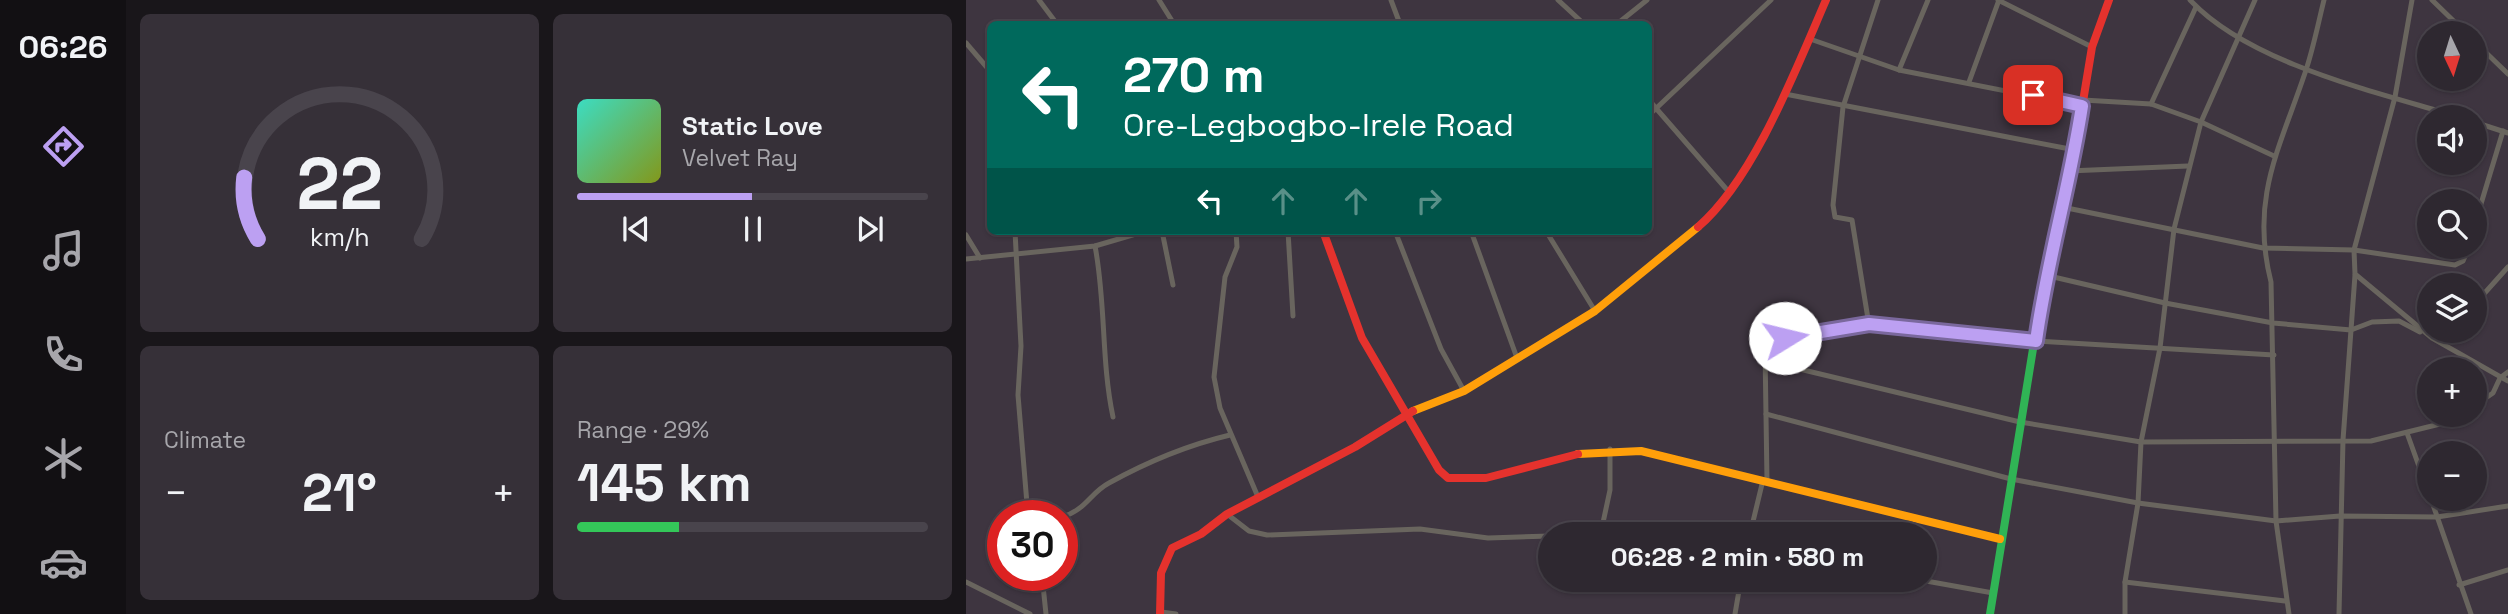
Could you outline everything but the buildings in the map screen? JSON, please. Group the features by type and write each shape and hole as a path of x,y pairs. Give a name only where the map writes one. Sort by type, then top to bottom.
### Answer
{"street":[{"path":"1039,0 1055,21"},
{"path":"1159,0 1172,21"},
{"path":"1391,0 1399,21"},
{"path":"1558,0 1581,21"},
{"path":"1621,21 1647,0"},
{"path":"1652,113 1771,0"},
{"path":"1176,614 1161,613 1161,573 1170,552 1227,514 1355,447 1408,413 1464,391 1595,311 1701,225 1723,204 1728,191 1739,179 1785,94 1826,0"},
{"path":"1869,324 1852,220 1839,220 1834,213 1843,107 1878,0"},
{"path":"1899,70 1928,0"},
{"path":"1969,82 1999,0 2092,47"},
{"path":"1990,614 2045,275 2075,150 2092,47 2109,0"},
{"path":"2190,0 2239,37 2306,70 2421,105"},
{"path":"2125,614 2125,582 2138,503 2141,442 2160,348 2174,229 2201,122 2255,0"},
{"path":"2288,614 2284,601 2276,521 2272,282 2263,248 2264,202 2274,156 2306,70 2324,0"},
{"path":"2339,614 2343,440 2354,250 2395,97 2413,0"},
{"path":"2432,0 2454,21"},
{"path":"2151,104 2196,7"},
{"path":"1810,39 1899,70 2083,103 2151,104 2201,122 2274,156"},
{"path":"966,43 987,68"},
{"path":"2487,54 2508,74"},
{"path":"1785,94 2075,150"},
{"path":"1652,103 1728,191"},
{"path":"2486,189 2505,132 2487,126"},
{"path":"2068,171 2188,166"},
{"path":"2062,207 2263,248 2354,250 2455,265 2464,259"},
{"path":"966,235 980,258"},
{"path":"1015,235 1021,346 1018,395 1027,500"},
{"path":"1116,235 1119,240"},
{"path":"966,259 1095,246 1134,235"},
{"path":"1163,235 1173,285"},
{"path":"1236,235 1237,247 1225,277 1214,377 1220,408 1258,497"},
{"path":"1288,235 1293,316"},
{"path":"1324,235 1362,338 1439,470 1453,480 1469,480 1610,449 1659,454 2000,540"},
{"path":"1397,235 1441,349 1464,391"},
{"path":"1472,235 1517,358"},
{"path":"1548,235 1595,311"},
{"path":"1095,246 1103,289 1106,384 1113,417"},
{"path":"2487,290 2508,267"},
{"path":"2354,274 2417,326"},
{"path":"2045,275 2165,303 2273,323 2351,330 2372,322 2399,321 2417,330"},
{"path":"1753,522 1765,481 1765,350 1777,340 1869,324 2036,341 2274,355"},
{"path":"2444,343 2508,381"},
{"path":"1766,362 2020,422 2141,442 2371,441 2429,427"},
{"path":"2487,397 2493,393 2500,377 2508,372"},
{"path":"1766,414 2011,479 2138,503 2276,521 2340,516 2437,517 2508,506"},
{"path":"2407,433 2417,460"},
{"path":"1078,512 1106,484 1151,462 1230,435"},
{"path":"1603,522 1610,490 1610,449"},
{"path":"2435,511 2459,585 2472,614"},
{"path":"1227,514 1249,531 1267,535 1420,529 1488,538 1538,536"},
{"path":"2459,585 2508,570"},
{"path":"966,573 968,582 1030,614"},
{"path":"2125,582 2284,601"},
{"path":"1937,583 1993,593"},
{"path":"1044,591 1046,614"},
{"path":"1735,614 1739,592"}],"traffic: fast":[{"path":"1990,614 2045,275 2056,225"}],"traffic: slow":[{"path":"1413,411 1464,391 1595,311 1698,227"},
{"path":"1578,454 1641,451 2000,539"}],"traffic: jam":[{"path":"1698,227 1718,206 1755,152 1787,89 1826,0"},
{"path":"2056,225 2075,150 2092,47 2109,0"},
{"path":"1324,235 1362,338 1439,470 1448,478 1486,478 1578,454"},
{"path":"1160,614 1161,573 1172,548 1201,534 1227,514 1355,447 1413,411"}],"route":[{"path":"1785,338 1869,324 2036,341 2045,275 2075,150 2082,106 2033,95"}]}
